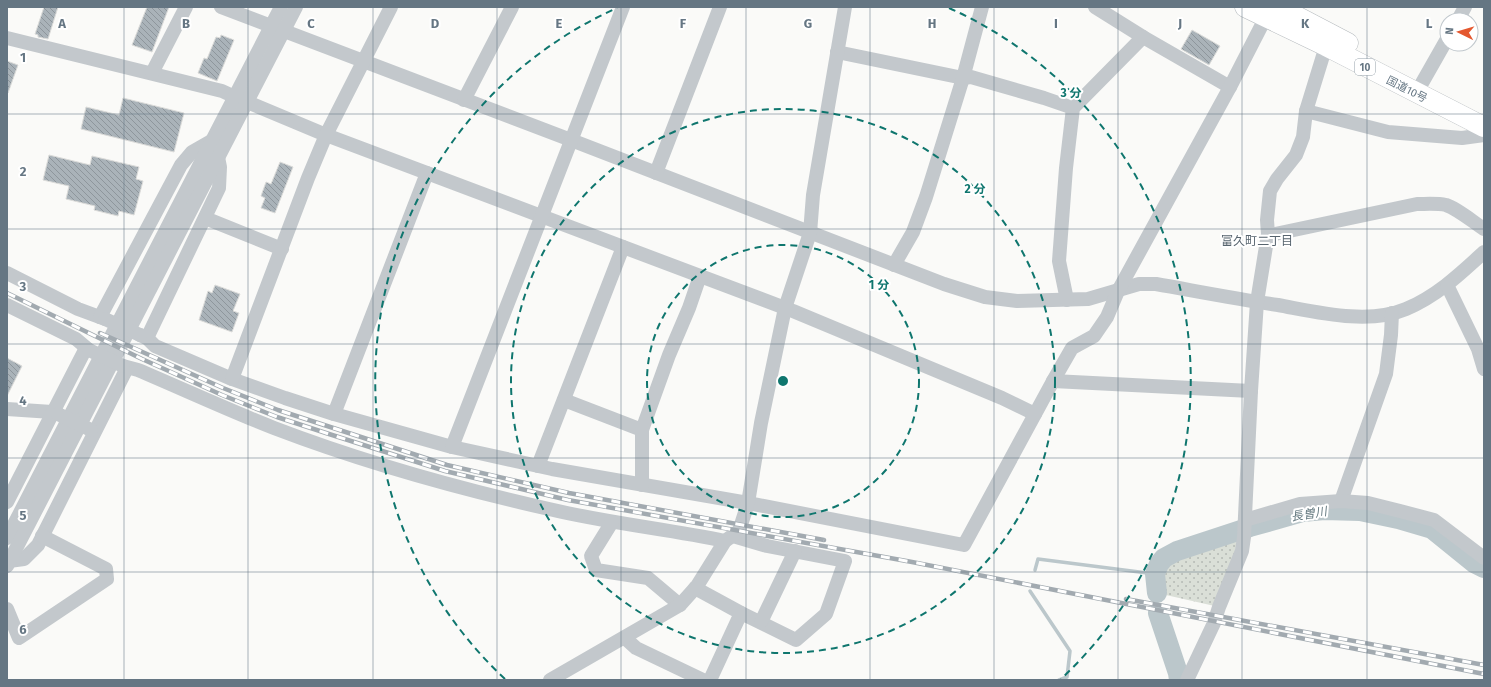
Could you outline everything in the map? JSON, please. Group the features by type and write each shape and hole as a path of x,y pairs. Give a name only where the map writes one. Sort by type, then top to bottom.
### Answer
{"highway":[{"name":"国道10号","path":"1245,7 1272,11 1329,40 1422,83 1484,115"},
{"name":"国道10号","path":"1329,40 1484,128"}],"street":[{"path":"152,74 186,7"},
{"path":"221,7 944,284 985,297 1017,301 1088,299 1139,284 1156,284 1345,316 1378,316 1406,310 1428,298 1447,285 1484,252"},
{"path":"277,28 281,7"},
{"path":"8,563 218,157 241,100 277,28 296,7"},
{"path":"232,379 308,178 326,135 392,7"},
{"path":"464,100 512,7"},
{"path":"452,446 623,7"},
{"path":"656,173 720,7"},
{"path":"560,678 680,605 695,588 729,538 739,531 748,503 761,423 785,308 810,233 813,194 845,7"},
{"path":"894,265 913,232 926,197 963,78 982,7"},
{"path":"1095,7 1143,37 1230,87"},
{"path":"7,273 78,309 144,336 155,346 232,379 334,414 452,446 538,466 748,503 964,545 1072,348 1094,336 1107,318 1118,291 1272,11"},
{"path":"1067,300 1059,261 1066,168 1073,108 1143,37"},
{"path":"7,38 222,91 326,135 785,308 1002,398 1035,414"},
{"path":"1187,680 1214,623 1218,607 1242,551 1245,527 1251,391 1257,302 1268,234 1270,191 1277,179 1296,155 1303,137 1306,111 1329,40"},
{"path":"837,52 963,78 971,77 1073,108"},
{"path":"1422,83 1440,52"},
{"path":"7,538 213,140 241,100"},
{"path":"1306,111 1388,132 1462,138 1484,135"},
{"path":"102,318 181,165 192,152 213,140"},
{"path":"144,336 219,188 220,167 218,157"},
{"path":"334,414 427,173"},
{"path":"1268,234 1275,234 1417,204 1446,206 1484,229"},
{"path":"205,218 282,249"},
{"path":"538,466 624,247"},
{"path":"642,485 642,430 700,276"},
{"path":"1447,285 1483,363"},
{"path":"7,305 76,339 87,349 125,367 138,370 274,428 350,454 483,493 550,509 612,522 729,538 845,561 826,614 796,640 695,588"},
{"path":"1341,501 1386,374 1392,313"},
{"path":"7,502 55,413 87,349"},
{"path":"8,563 24,559 38,545 125,367"},
{"path":"1053,381 1251,391"},
{"path":"564,400 642,430"},
{"path":"7,409 55,413 93,431"},
{"path":"1245,527 1300,504 1341,501 1368,503 1400,510 1434,520 1484,558"},
{"path":"612,522 591,556 596,570 648,578 680,605"},
{"path":"7,609 19,638 107,579 106,570 42,536"},
{"path":"761,622 795,551"},
{"path":"710,680 741,613"},
{"path":"625,638 636,648 703,680"}],"shaded area":[{"path":"1244,529 1219,607 1157,593 1155,578 1156,570 1159,563 1165,558 1186,548"}],"building":[{"path":"44,7 58,7 48,39 38,37 38,35 35,34"},
{"path":"147,7 169,7 152,52 132,45"},
{"path":"1192,30 1220,46 1209,65 1181,49"},
{"path":"221,35 234,40 217,81 198,73 204,58 207,59 216,37 220,38"},
{"path":"7,61 18,65 8,93 7,93"},
{"path":"123,98 184,113 174,152 81,129 86,107 119,115"},
{"path":"49,155 90,165 92,156 139,167 136,179 143,181 134,215 119,211 118,216 94,210 95,206 66,199 69,186 43,180"},
{"path":"280,162 293,167 275,213 261,208 265,198 261,196 266,182 271,184"},
{"path":"215,285 240,294 233,311 239,313 232,332 199,320 208,291 212,293"},
{"path":"7,358 22,366 7,396"}],"waterway":[{"name":"長曽川","path":"1157,593 1155,574 1159,564 1164,558 1177,551 1250,527 1303,512 1324,510 1360,511 1398,519 1432,529 1474,563 1484,568"},
{"path":"1035,570 1038,559 1155,574"},
{"path":"1030,591 1070,651 1067,677 1059,680"},
{"name":"長曽川","path":"1158,613 1179,680"}],"railway":[{"path":"7,293 142,359 222,395 277,417 445,471 568,500 912,562 1484,674"},
{"path":"100,333 223,388 278,410 447,465 569,493 824,540"},
{"path":"1126,599 1484,665"}],"district":[{"name":"富久町二丁目","path":"1257,241"}]}
